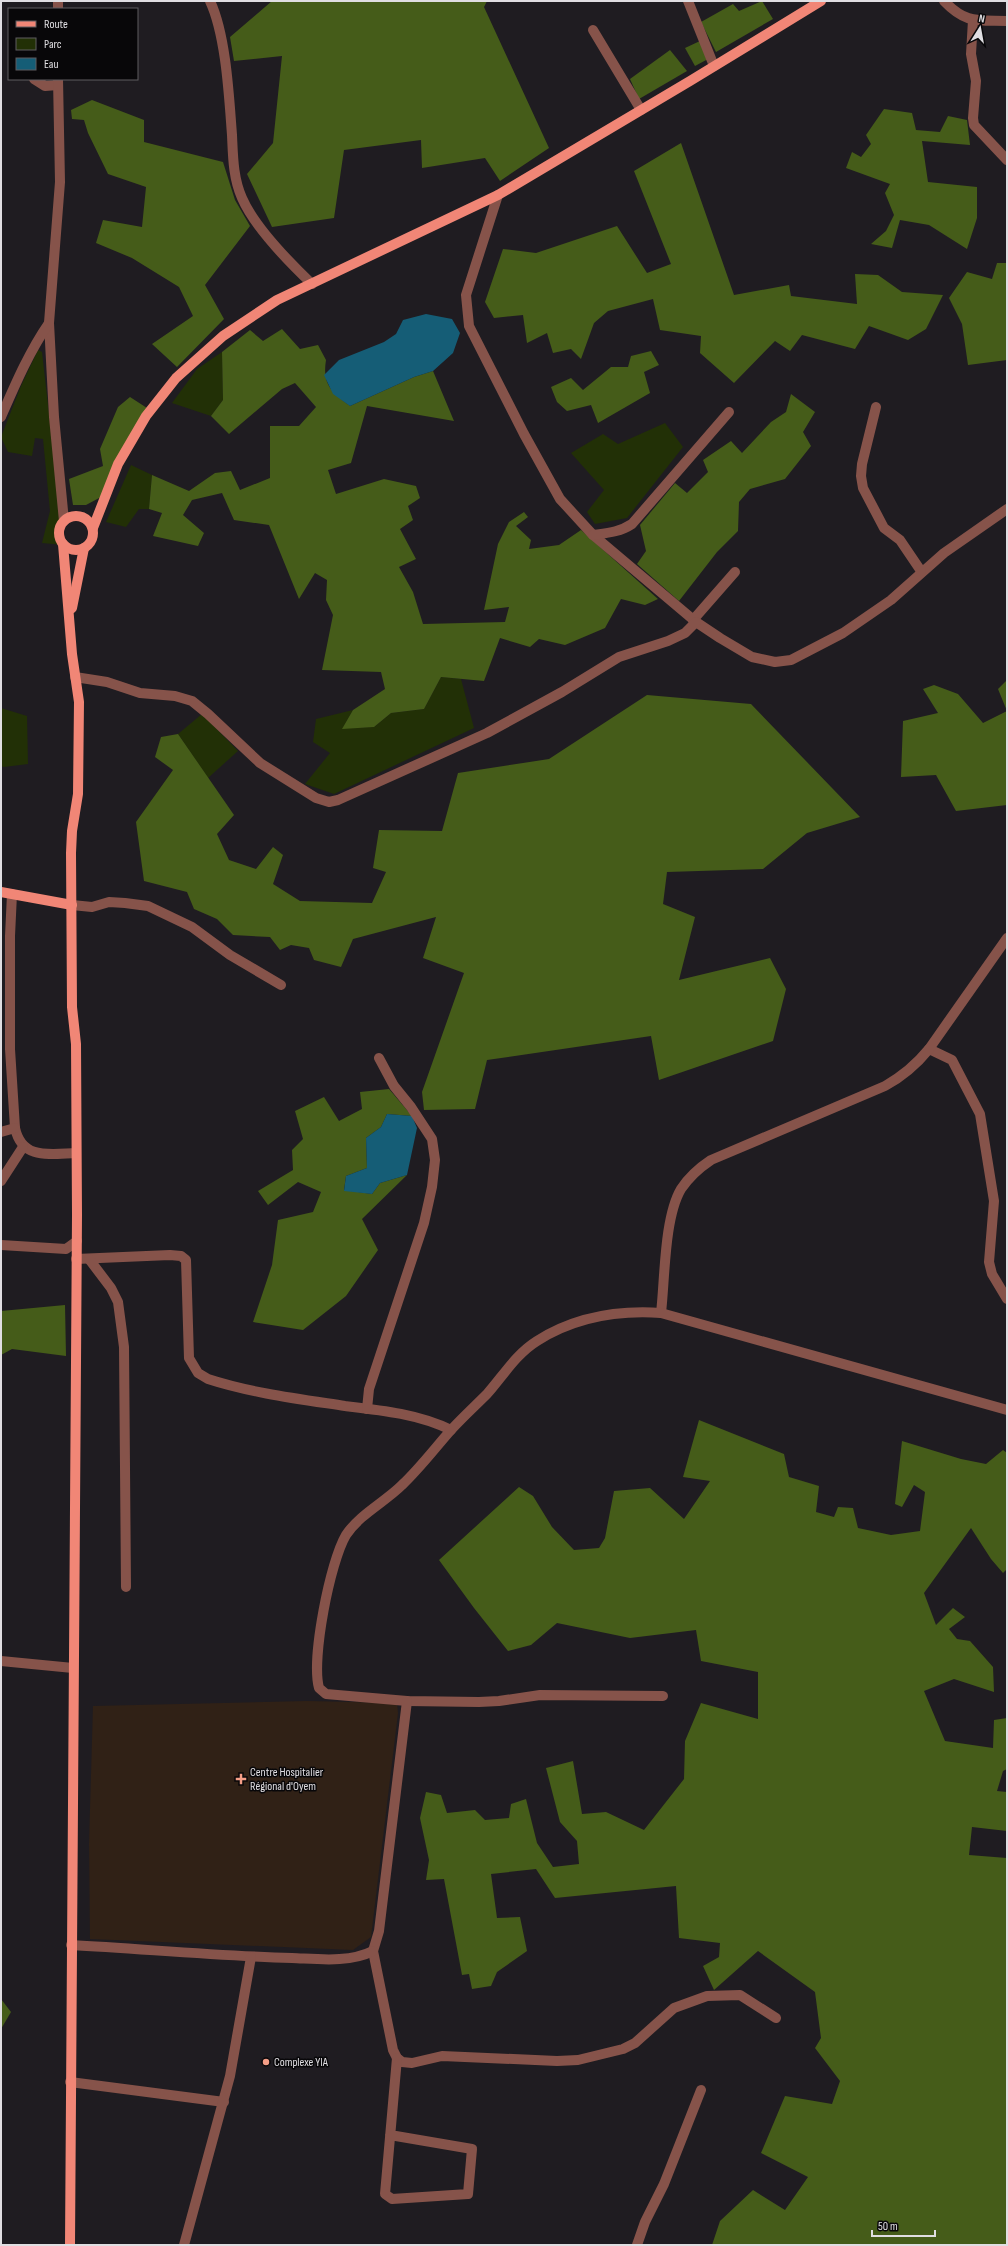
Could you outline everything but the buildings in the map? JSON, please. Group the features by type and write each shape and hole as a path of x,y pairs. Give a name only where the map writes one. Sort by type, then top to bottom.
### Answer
{"main road":[{"path":"63,544 69,548 77,550 84,548 90,543 93,536 93,528 118,464 131,440 159,397 176,378 223,336 277,300 498,195 821,1"},
{"path":"70,2245 77,1240 76,1044 72,1007 72,831 78,787 79,702 75,677 61,528 64,521 77,515 89,522 93,528"},
{"path":"70,620 84,548"},
{"path":"1,892 72,905"}],"street":[{"path":"210,1 218,18 230,104 234,164 242,198 250,213 276,245 312,284"},
{"path":"688,1 714,66"},
{"path":"944,1 956,14 973,20 1007,21"},
{"path":"973,20 971,54 976,81 973,118 974,125 1007,160"},
{"path":"593,30 641,110"},
{"path":"36,80 45,86 58,82 60,182 49,323 54,417 64,521"},
{"path":"498,195 466,295 469,326 524,434 560,500 593,535 694,621 752,657 774,662 791,660 849,629 890,600 944,552 1007,509"},
{"path":"2,413 28,359 49,323"},
{"path":"876,407 862,464 861,476 863,488 884,528 900,540 921,571"},
{"path":"593,535 614,532 624,529 632,524 729,412"},
{"path":"75,677 107,682 140,693 175,696 192,701 260,763 316,798 329,802 338,800 487,733 562,692 619,657 668,642 685,633 735,572"},
{"path":"12,894 10,936 10,1048 16,1112 15,1128 18,1140 23,1147 48,1154 76,1153"},
{"path":"72,905 92,908 109,902 148,906 192,927 230,955 281,985"},
{"path":"661,1313 672,1214 680,1190 688,1179 711,1160 885,1086 915,1066 929,1049 1007,938"},
{"path":"1,1041 10,1048"},
{"path":"929,1049 952,1060 980,1114 994,1201 989,1262 992,1274 1007,1300"},
{"path":"367,1409 369,1389 424,1223 432,1187 435,1160 432,1139 411,1107 394,1086 379,1058"},
{"path":"1,1132 15,1128"},
{"path":"1,1181 23,1147"},
{"path":"1,1245 66,1249 77,1240"},
{"path":"76,1259 170,1255 181,1256 186,1260 189,1358 198,1373 208,1379 298,1399 367,1409 426,1420 451,1430"},
{"path":"89,1259 111,1288 118,1302 124,1347 126,1587"},
{"path":"663,1696 540,1695 499,1701 407,1701 326,1694 319,1688 317,1668 324,1607 335,1558 347,1534 362,1518 402,1485 451,1430 487,1393 521,1353 546,1336 569,1325 595,1316 640,1312 661,1313 1007,1410"},
{"path":"1,1661 73,1668"},
{"path":"407,1701 379,1931 373,1951 393,2050 397,2058 402,2062 412,2063 442,2056 557,2061 578,2060 624,2050 635,2043 674,2008 707,1996 740,1995 776,2018"},
{"path":"71,1945 251,1957 330,1959 357,1956 373,1951"},
{"path":"184,2245 224,2102 251,1957"},
{"path":"390,2135 472,2149 468,2194 392,2199 385,2194 390,2135 397,2058"},
{"path":"70,2082 224,2102"},
{"path":"637,2245 645,2222 666,2178 701,2090"}],"shaded area":[{"name":"Centre Hospitalier Régional d'Oyem","path":"307,1701 397,1703 398,1713 371,1937 353,1950 90,1939 89,1844 93,1706"}],"green space":[{"path":"272,1 487,1 484,7 549,148 500,181 485,158 422,168 421,140 344,150 334,218 272,227 247,174 273,143 282,56 234,61 230,37"},
{"path":"762,1 773,19 716,52 701,22 733,4 739,11"},
{"path":"700,41 708,59 695,66 685,48"},
{"path":"670,50 687,71 639,99 630,79"},
{"path":"92,100 144,120 144,142 223,162 235,200 250,226 205,285 224,319 177,367 152,344 193,316 179,287 132,258 96,243 103,220 142,227 146,187 108,174 88,133 84,120 72,119 71,110"},
{"path":"884,109 912,113 916,130 940,132 948,116 967,120 970,145 922,141 928,182 977,187 977,218 967,249 929,225 900,220 892,248 871,244 886,231 894,215 885,193 890,184 846,168 852,152 861,157 871,144 866,135"},
{"path":"681,143 734,295 789,285 791,296 857,304 855,274 878,275 902,292 943,295 926,329 908,340 869,326 855,349 802,335 790,351 775,341 734,383 700,353 701,336 660,330 653,299 608,311 594,323 581,359 571,349 553,353 547,333 527,343 523,315 494,318 485,302 503,249 536,253 617,226 647,273 671,264 634,171"},
{"path":"997,263 1007,263 1007,360 968,365 962,324 949,298 967,272 992,279"},
{"path":"282,329 300,349 318,345 326,360 325,369 327,382 333,392 350,406 414,377 433,371 454,421 367,406 351,463 328,470 336,494 384,479 416,486 420,498 408,506 413,520 400,529 416,559 399,567 413,592 423,624 505,622 509,607 484,610 498,544 509,522 524,512 528,517 516,526 531,540 529,549 559,545 581,530 658,599 645,605 621,599 605,628 565,645 539,639 530,647 500,638 484,681 441,677 424,709 391,713 374,727 342,729 353,710 385,689 381,672 322,670 333,615 326,600 327,580 315,573 299,599 269,525 234,520 222,493 192,500 183,515 204,533 198,546 153,536 162,513 149,509 152,475 189,491 215,473 231,471 240,490 270,478 270,426 299,426 316,407 295,383 282,389 229,434 211,416 223,400 222,352 250,330 263,341"},
{"path":"38,350 42,352 64,545 42,543 50,511 43,439 35,438 32,456 8,452 1,437 21,386"},
{"path":"651,351 659,365 644,372 650,393 598,423 591,405 567,411 557,402 551,387 571,378 583,390 611,367 628,367 631,356"},
{"path":"222,352 223,400 211,416 172,403 197,369"},
{"path":"791,394 815,412 803,432 811,446 785,479 750,489 739,502 738,531 717,552 679,601 637,564 646,551 640,525 675,483 687,493 708,472 703,460 731,441 742,453 771,422 786,412"},
{"path":"130,397 147,408 101,497 86,505 73,505 69,479 103,466 100,449 118,407"},
{"path":"665,423 683,447 627,518 595,524 587,512 604,490 571,453 603,434 618,444"},
{"path":"131,465 152,475 149,509 139,509 126,527 106,522"},
{"path":"441,677 461,679 474,728 334,794 305,784 330,753 313,742 316,719 353,710 343,728 374,727 391,713 424,709"},
{"path":"1007,680 1007,711 998,689"},
{"path":"934,685 958,694 983,723 1007,711 1007,805 956,811 936,775 901,777 903,721 938,713 923,689"},
{"path":"647,695 751,704 860,817 807,833 763,869 667,872 663,904 695,917 679,980 770,958 786,989 773,1041 659,1080 651,1036 487,1060 475,1109 424,1110 422,1092 464,973 423,958 436,917 353,939 341,967 314,960 309,948 291,945 280,950 270,937 233,935 217,919 194,909 187,892 144,881 136,822 173,770 155,757 161,737 178,734 234,815 217,834 229,860 256,869 273,847 283,855 273,884 300,901 372,903 386,872 373,868 379,830 442,831 458,773 549,759"},
{"path":"1,708 27,716 28,764 4,767 1,766"},
{"path":"202,714 238,751 208,778 178,734"},
{"path":"389,1089 412,1116 387,1114 381,1127 366,1138 367,1168 346,1176 344,1190 372,1194 380,1183 407,1175 362,1219 378,1250 346,1296 303,1330 253,1322 272,1265 278,1220 313,1212 321,1192 298,1182 268,1205 258,1191 293,1170 292,1150 303,1139 295,1111 324,1097 339,1121 362,1109 360,1092"},
{"path":"65,1305 66,1356 12,1349 1,1355 1,1311"},
{"path":"699,1420 784,1454 789,1477 819,1486 816,1512 834,1517 838,1507 853,1508 858,1528 891,1535 920,1531 925,1492 914,1485 902,1507 895,1504 902,1441 961,1459 986,1464 1003,1450 1007,1453 1007,1569 1003,1573 991,1559 971,1528 924,1593 936,1625 953,1608 965,1617 949,1629 957,1639 970,1641 993,1667 994,1692 954,1679 924,1691 945,1741 993,1748 994,1720 1007,1718 1007,1769 1003,1771 997,1791 1007,1792 1007,1831 972,1827 969,1855 1007,1858 1007,2245 712,2245 720,2221 753,2190 785,2210 808,2177 761,2153 785,2096 832,2104 840,2081 815,2048 821,2038 815,1992 758,1951 714,1990 703,1966 719,1957 720,1943 679,1938 676,1886 555,1898 536,1869 491,1874 497,1918 520,1917 527,1951 497,1972 491,1986 472,1989 469,1974 462,1975 444,1879 426,1880 429,1860 420,1818 426,1792 441,1795 447,1813 475,1810 485,1820 509,1818 511,1804 526,1799 537,1843 553,1867 579,1864 577,1841 560,1822 546,1768 573,1761 582,1814 606,1812 644,1830 684,1779 685,1741 701,1703 758,1719 758,1672 701,1661 696,1630 630,1638 557,1623 531,1645 508,1651 439,1560 519,1487 533,1496 552,1527 574,1550 599,1548 605,1538 614,1491 650,1488 684,1519 710,1481 683,1477"},
{"path":"1,1999 11,2012 1,2029"}],"water":[{"path":"426,314 452,319 460,333 453,353 433,371 414,377 350,406 333,394 324,375 339,360 384,342 396,334 403,320"},
{"path":"387,1114 412,1116 417,1128 407,1175 380,1183 372,1194 344,1191 346,1176 367,1168 366,1138 381,1127"}],"place":[{"name":"Centre Hospitalier Régional d'Oyem","path":"241,1779"},
{"name":"Complexe YIA","path":"266,2062"}]}
